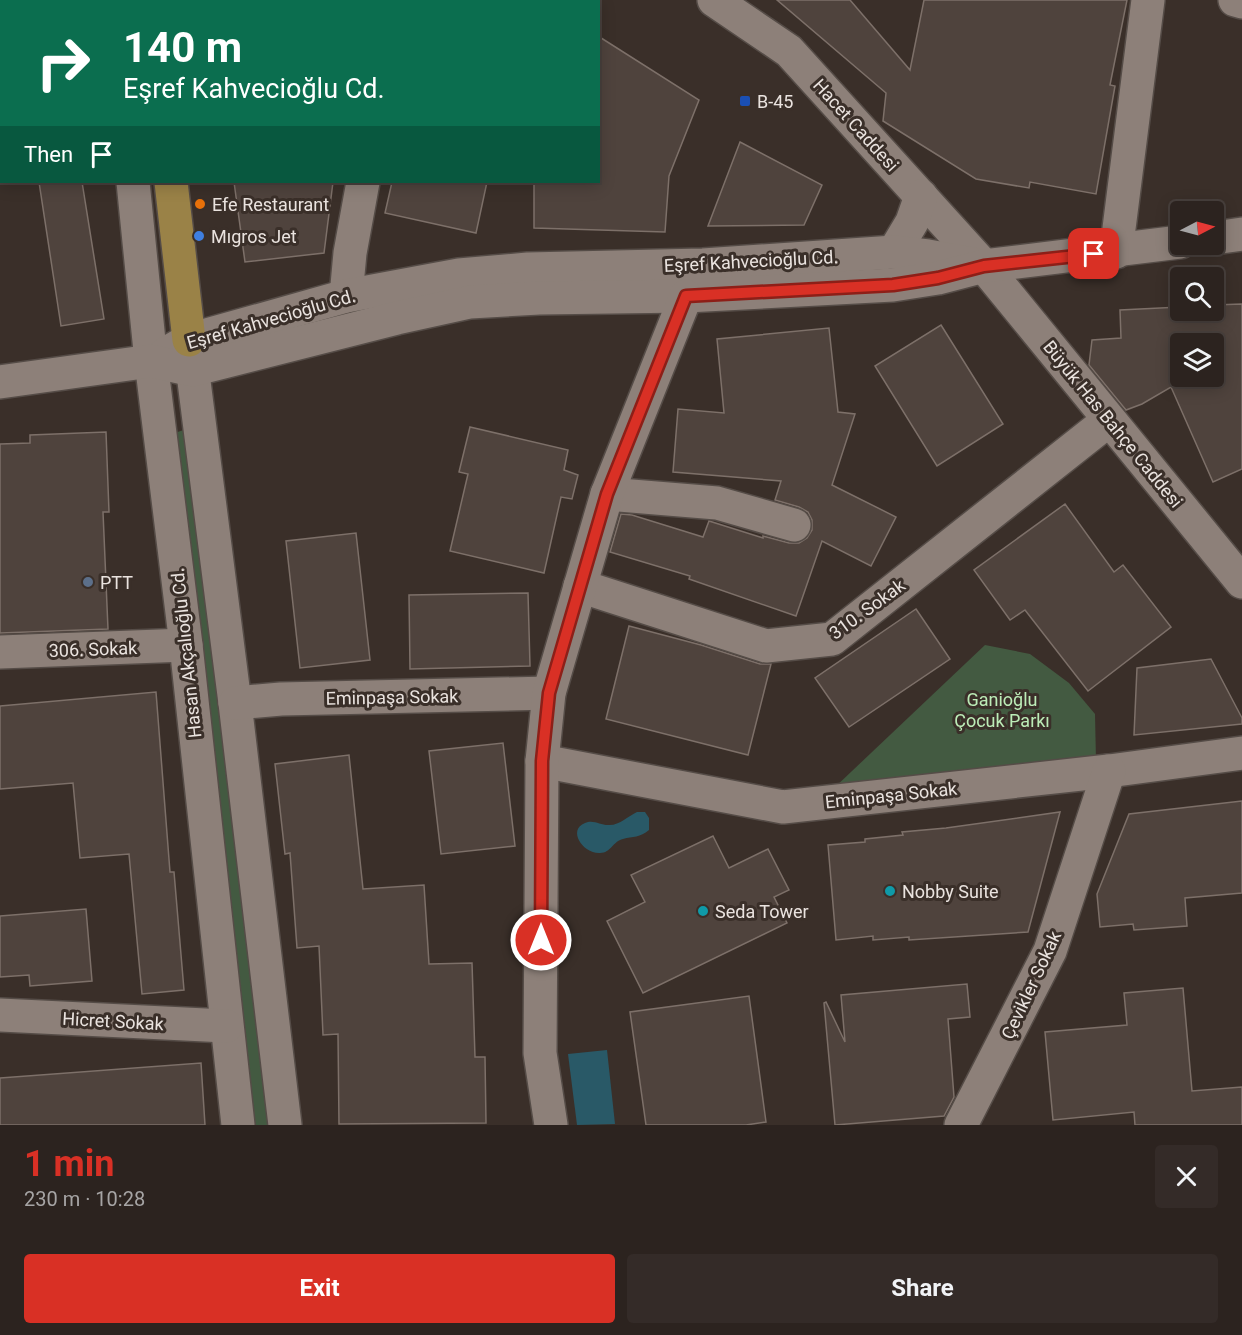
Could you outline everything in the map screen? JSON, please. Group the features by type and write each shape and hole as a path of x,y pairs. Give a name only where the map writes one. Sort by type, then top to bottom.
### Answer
{"main road":[{"path":"171,183 191,355"}],"street":[{"name":"Hacet Caddesi","path":"714,0 789,51 984,266"},
{"path":"1116,252 1148,0"},
{"path":"1235,0 1242,2"},
{"name":"Hasan Akçalıoğlu Cd.","path":"133,183 151,361 186,645 238,1125"},
{"path":"346,296 350,253 363,183"},
{"path":"894,252 912,222 921,196"},
{"path":"1224,237 1242,234"},
{"name":"Eşref Kahvecioğlu Cd.","path":"151,361 398,318 470,302 539,298 686,296 893,285 938,278 984,266 1116,252 1170,244"},
{"name":"Eşref Kahvecioğlu Cd.","path":"191,355 346,296 459,275 528,268 703,265 894,252 984,266"},
{"name":"Büyük Has Bahçe Caddesi","path":"984,266 1242,582"},
{"path":"551,1125 540,1053 542,761 549,693 607,494 686,296"},
{"path":"191,355 285,1125"},
{"path":"0,382 151,361"},
{"name":"310. Sokak","path":"580,586 766,646 832,639 1109,420"},
{"path":"607,494 717,503 794,525"},
{"name":"306. Sokak","path":"0,652 186,645"},
{"name":"Eminpaşa Sokak","path":"235,703 281,699 549,693"},
{"name":"Eminpaşa Sokak","path":"542,761 783,807 1109,771 1242,753"},
{"name":"Çevikler Sokak","path":"961,1125 1050,951 1109,771"},
{"name":"Hicret Sokak","path":"0,1015 226,1026"}],"green space":[{"path":"184,430 270,1125 253,1125 171,434"},
{"name":"Ganioğlu Çocuk Parkı","path":"985,645 1030,654 1069,683 1095,714 1096,761 833,789"}],"water":[{"path":"637,812 645,812 649,818 649,830 643,834 620,840 607,851 600,853 588,850 579,841 577,831 585,823 612,825"},
{"path":"607,1050 615,1124 577,1125 568,1054"}],"building":[{"path":"777,0 850,0 910,70 924,0 1127,0 1110,85 1115,86 1096,194 1030,182 1029,188 976,179 883,121 886,93"},
{"path":"600,37 699,100 669,176 665,232 534,228 534,183 600,183"},
{"path":"740,142 822,185 804,225 708,226"},
{"path":"39,183 82,183 104,319 61,326"},
{"path":"234,183 333,183 324,253 245,262"},
{"path":"392,183 487,183 476,233 385,213"},
{"path":"1242,304 1242,469 1213,482 1171,387 1142,404 1126,410 1089,365 1092,340 1121,338 1120,310 1170,308 1170,321 1224,321 1224,305"},
{"path":"941,325 1003,424 937,466 875,366"},
{"path":"829,328 838,412 855,414 832,485 896,517 871,566 822,541 796,616 689,579 690,576 610,552 621,514 632,515 703,537 709,521 763,538 763,536 789,543 799,543 807,538 812,530 812,520 808,512 775,500 781,481 673,472 678,409 724,413 717,339"},
{"path":"470,427 568,450 564,470 578,475 572,499 561,497 544,573 450,551 468,474 459,472"},
{"path":"106,432 109,512 103,512 108,629 0,633 0,444 30,443 30,435"},
{"path":"1065,504 1114,572 1123,565 1171,627 1088,691 1025,610 1010,620 974,570"},
{"path":"356,533 370,660 300,668 286,541"},
{"path":"528,593 530,666 410,669 409,595"},
{"path":"916,609 950,659 849,727 815,678"},
{"path":"629,626 701,645 760,664 771,664 748,755 606,719"},
{"path":"1211,659 1242,718 1242,724 1134,735 1137,668"},
{"path":"156,692 170,872 174,872 184,990 142,994 129,854 80,858 73,783 0,789 0,706"},
{"path":"503,743 515,846 441,854 429,751"},
{"path":"349,755 363,889 424,885 429,964 472,963 475,1057 485,1057 486,1123 339,1124 338,1034 323,1035 319,946 297,948 290,853 285,854 275,764"},
{"path":"1242,801 1242,893 1185,898 1187,926 1134,930 1133,924 1100,927 1097,894 1129,814"},
{"path":"1060,812 1028,932 909,940 909,937 873,940 873,936 836,940 828,845 865,842 865,839 903,835 902,832"},
{"name":"Seda Tower","path":"713,836 729,868 768,849 789,890 774,897 787,923 643,993 607,921 645,902 631,875"},
{"path":"86,909 92,981 30,986 29,975 0,977 0,916"},
{"path":"967,984 970,1017 948,1019 954,1097 944,1116 835,1125 824,1003 826,1002 845,1042 841,995"},
{"path":"1183,988 1192,1091 1242,1087 1242,1125 1135,1125 1134,1112 1053,1120 1045,1032 1127,1025 1124,993"},
{"path":"749,996 766,1122 746,1125 646,1125 630,1012"},
{"path":"201,1063 205,1125 0,1125 0,1078"}],"place":[{"name":"B-45","path":"745,101"},
{"name":"Efe Restaurant","path":"200,204"},
{"name":"Mıgros Jet","path":"199,236"},
{"name":"PTT","path":"88,582"},
{"name":"Nobby Suite","path":"890,891"},
{"name":"Seda Tower","path":"703,911"}],"route":[{"path":"541,940 542,761 549,693 607,494 686,296 893,285 938,278 984,266 1094,254"}]}
